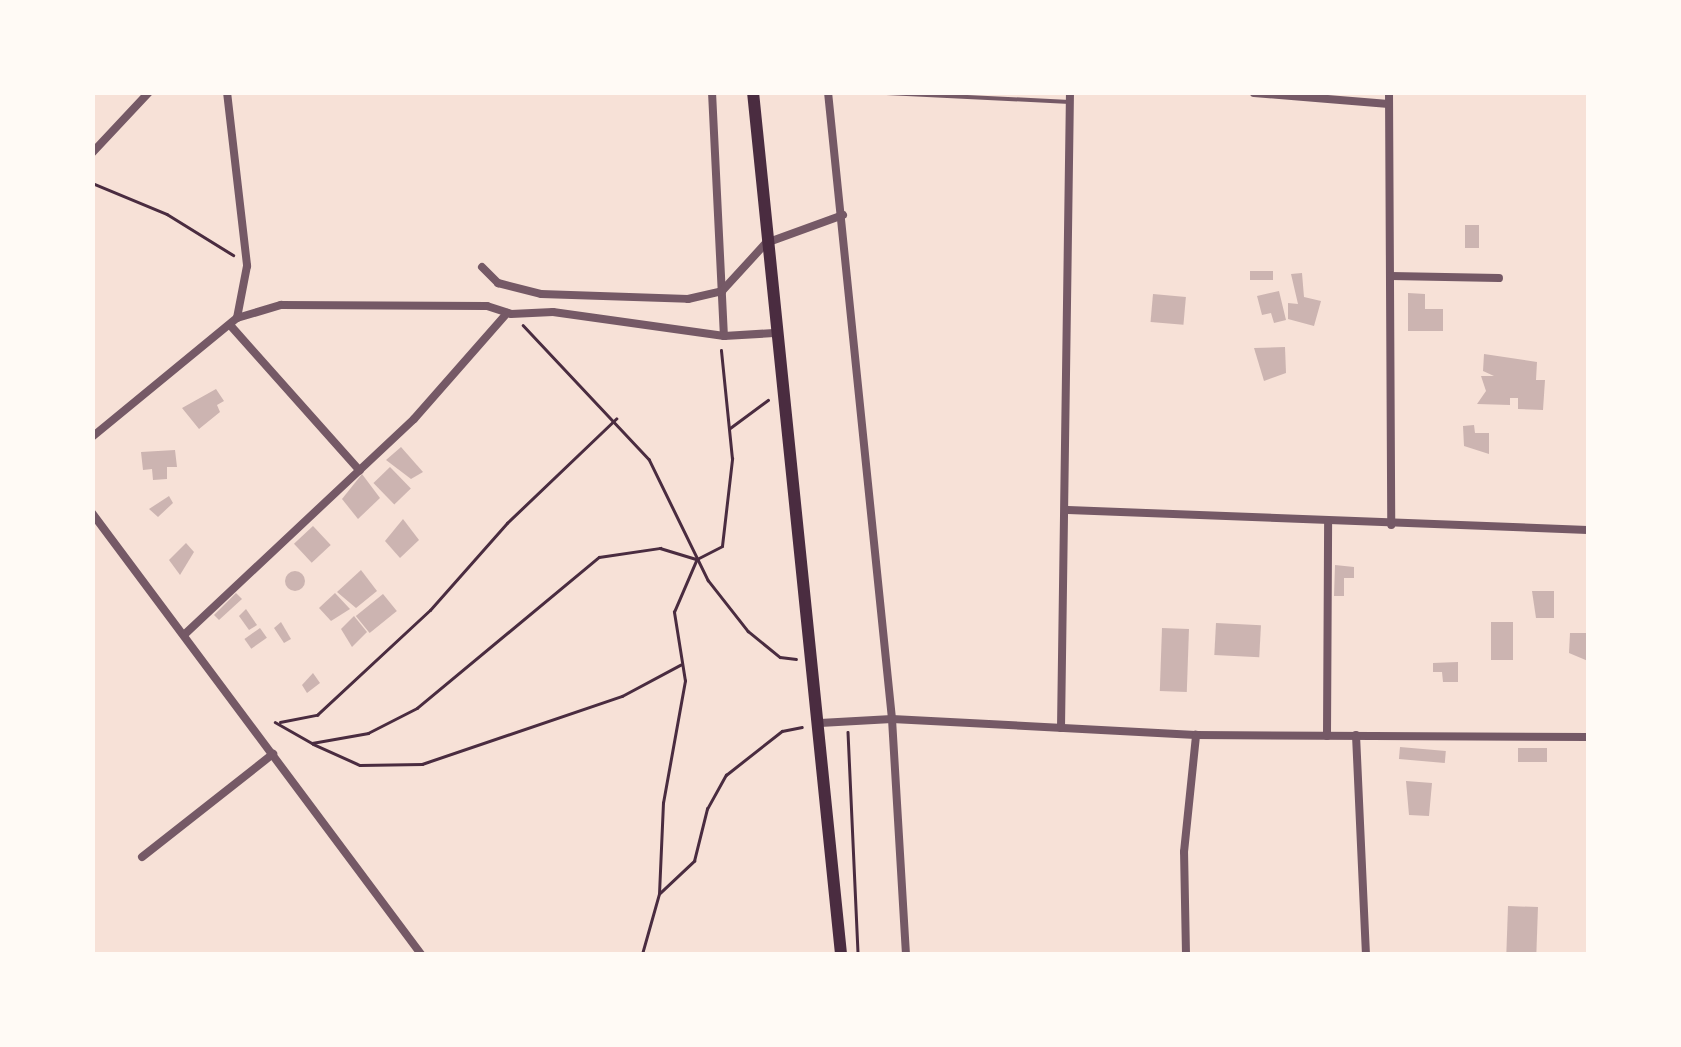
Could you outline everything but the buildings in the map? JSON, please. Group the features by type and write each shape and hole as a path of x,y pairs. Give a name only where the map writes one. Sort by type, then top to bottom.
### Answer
{"highway":[{"path":"753,92 774,333 820,723 841,954"}],"street":[{"path":"92,154 149,92"},
{"path":"226,92 247,266 234,321"},
{"path":"712,92 724,336"},
{"path":"828,92 892,719 906,954"},
{"path":"1389,92 1391,525"},
{"path":"1254,93 1389,104"},
{"path":"1061,728 1068,510 1070,97"},
{"path":"482,267 498,284 541,294 648,300 722,292 766,243 843,215"},
{"path":"1391,276 1499,278"},
{"path":"92,437 234,321 282,304 487,306 509,314 553,312 724,336 774,333"},
{"path":"186,634 360,471 509,314"},
{"path":"234,321 360,471"},
{"path":"1068,510 1588,530"},
{"path":"92,512 421,954"},
{"path":"1327,736 1328,523"},
{"path":"820,723 892,719 1196,735 1588,737"},
{"path":"1186,954 1184,852 1196,735"},
{"path":"1356,735 1366,954"},
{"path":"142,857 273,754"}],"lane":[{"path":"866,92 1070,97"}],"path":[{"path":"92,183 167,214 247,266"},
{"path":"509,314 616,419 654,468 697,559 760,642 780,658 812,661"},
{"path":"642,954 659,894 663,802 685,681 674,612 697,559 722,546 729,524 729,429 719,362 724,336"},
{"path":"729,429 780,390"},
{"path":"275,722 316,715 616,419"},
{"path":"312,743 368,733 417,708 599,556 660,548 697,559"},
{"path":"265,718 360,765 422,764 634,692 681,664"},
{"path":"850,721 844,753 858,954"},
{"path":"659,894 694,861 706,808 726,775 782,731 820,723"}]}
